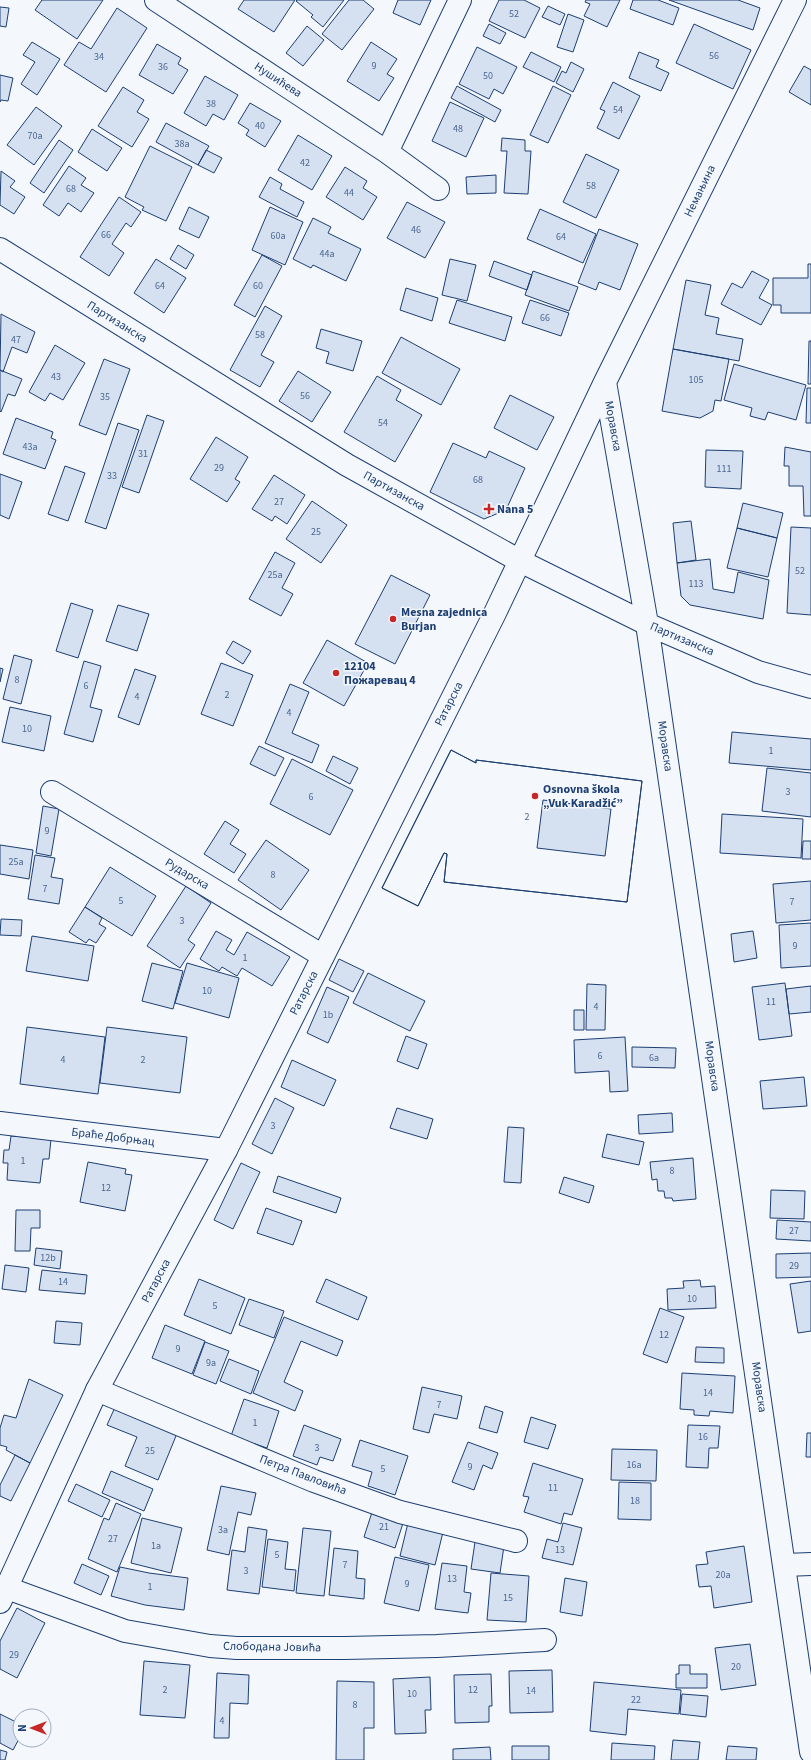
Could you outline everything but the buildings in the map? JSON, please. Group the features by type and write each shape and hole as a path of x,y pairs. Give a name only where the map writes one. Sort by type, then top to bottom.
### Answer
{"street":[{"path":"387,152 460,0"},
{"name":"Немањина","path":"605,382 795,0"},
{"name":"Нушићева","path":"168,3 387,152 438,189"},
{"name":"Партизанска","path":"0,249 347,465 520,561 647,624 758,672 811,687"},
{"name":"Ратарска","path":"4,1595 98,1390 226,1150 520,561 605,382"},
{"name":"Моравска","path":"605,382 647,624 811,1752"},
{"name":"Рударска","path":"52,792 323,956"},
{"name":"Браће Добрњац","path":"0,1123 226,1150"},
{"name":"Петра Павловића","path":"98,1390 314,1481 400,1512 516,1541"},
{"path":"785,1566 811,1564"},
{"name":"Слободана Јовића","path":"4,1595 125,1631 210,1646 237,1648 346,1648 437,1646 545,1640"}],"place":[{"name":"Nana 5","path":"489,509"},
{"name":"Mesna zajednica Burjan","path":"393,619"},
{"name":"12104 Пожаревац 4","path":"336,673"},
{"name":"Osnovna škola „Vuk Karadžić”","path":"535,796"}]}
